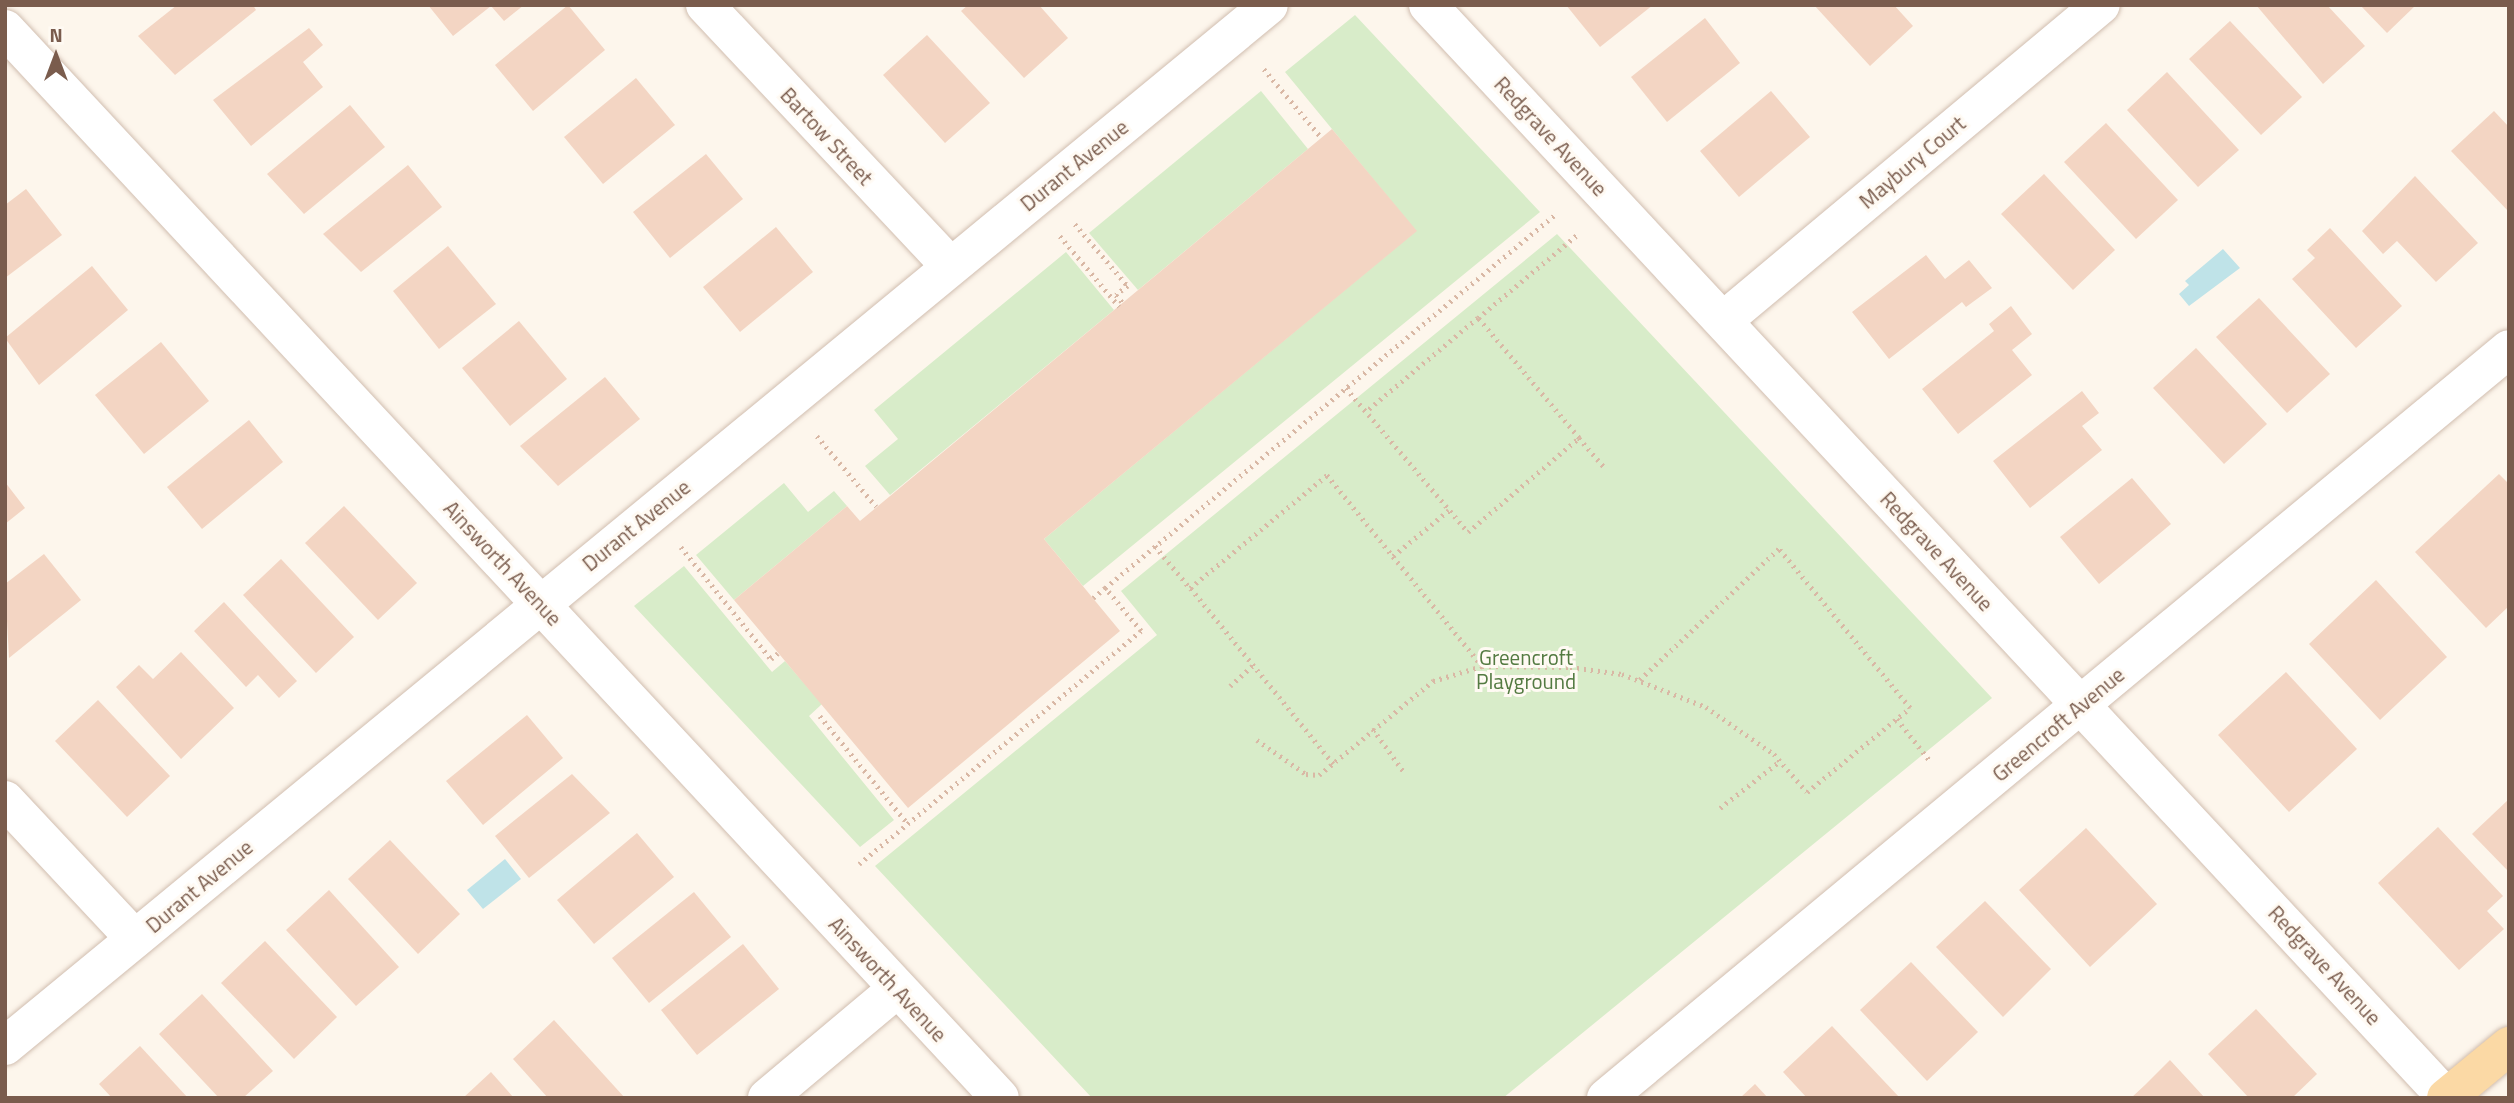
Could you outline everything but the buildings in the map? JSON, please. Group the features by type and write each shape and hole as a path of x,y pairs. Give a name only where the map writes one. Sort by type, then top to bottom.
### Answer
{"main road":[{"path":"2446,1098 2509,1046"}],"street":[{"name":"Bartow Street","path":"705,5 950,267"},
{"name":"Durant Avenue","path":"5,1046 1269,5"},
{"name":"Redgrave Avenue","path":"1428,5 2446,1098"},
{"name":"Maybury Court","path":"1724,320 2101,5"},
{"name":"Ainsworth Avenue","path":"5,29 1000,1098"},
{"name":"Greencroft Avenue","path":"1606,1098 2509,349"},
{"path":"5,800 135,939"},
{"path":"767,1098 897,989"}],"path":[{"path":"1264,69 1321,137"},
{"path":"1093,598 1557,213"},
{"path":"1060,236 1121,304 1116,295 1128,286 1075,224"},
{"path":"1366,412 1577,235"},
{"path":"1478,318 1604,467"},
{"path":"1346,388 1468,532 1579,438"},
{"path":"817,436 876,506"},
{"path":"1190,588 1327,475 1482,666"},
{"path":"1393,556 1449,509"},
{"path":"1155,546 1333,764"},
{"path":"681,547 771,659 778,653"},
{"path":"1257,740 1306,774 1319,775 1433,681 1482,666 1570,667 1640,680 1706,707 1780,761 1807,792 1910,708 1779,549 1640,680"},
{"path":"859,864 1141,631 1105,588"},
{"path":"1230,686 1253,665"},
{"path":"820,716 908,824"},
{"path":"1896,719 1931,762"},
{"path":"1373,729 1404,772"},
{"path":"1720,808 1780,761"},
{"path":"870,778 878,772"}],"green space":[{"path":"1355,15 1540,212 1083,586 1044,539 1416,231 1285,72"},
{"path":"1261,91 1308,149 1138,290 1089,233"},
{"name":"Greencroft Playground","path":"1557,234 1992,698 1503,1098 1092,1098 875,866 1157,635 1121,591"},
{"path":"1066,252 1114,310 890,495 865,466 898,439 874,410"},
{"path":"784,483 808,512 834,491 847,506 734,600 696,555"},
{"path":"684,566 772,672 785,661 822,704 809,716 894,820 860,847 634,606"}],"water":[{"path":"2223,249 2240,268 2189,306 2179,294 2189,285 2185,281"},
{"path":"505,859 521,879 483,909 467,890"}]}
